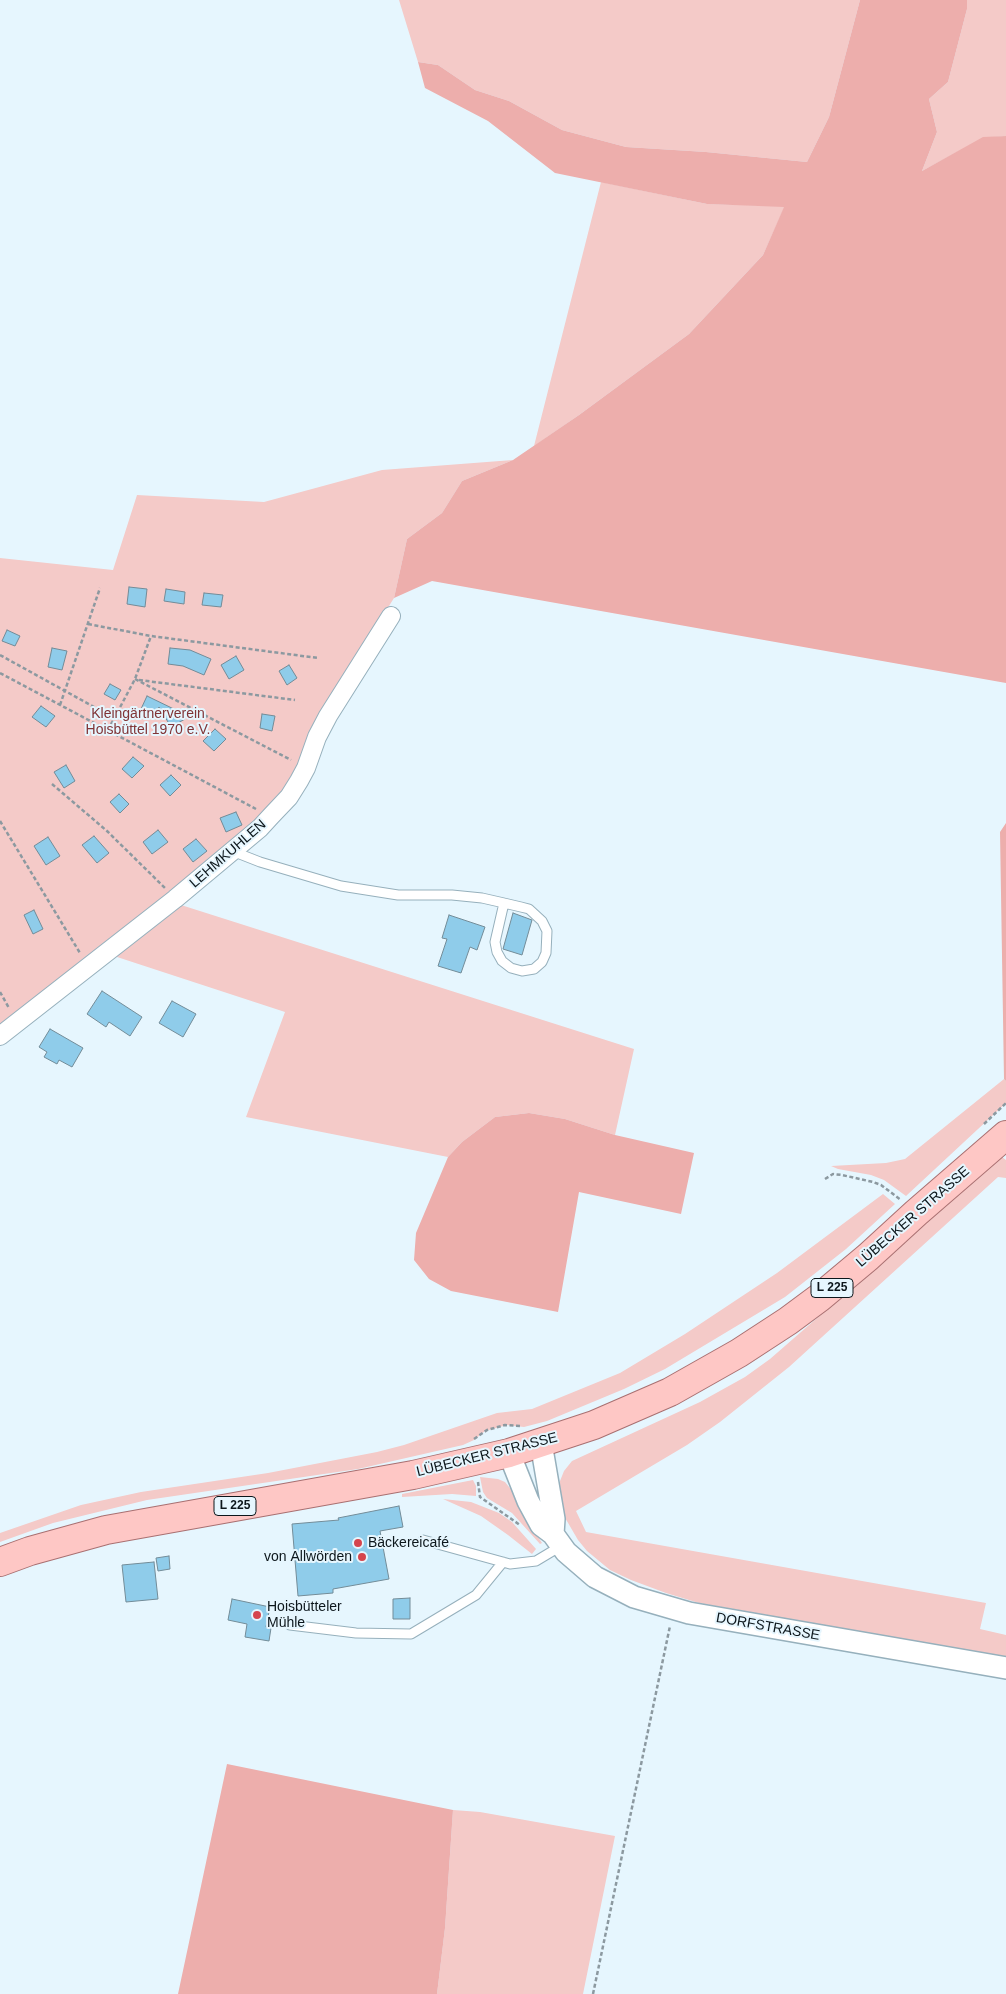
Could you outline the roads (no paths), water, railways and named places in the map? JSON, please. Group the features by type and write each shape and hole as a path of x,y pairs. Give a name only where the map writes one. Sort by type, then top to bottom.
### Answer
{"main road":[{"name":"LÜBECKER STRASSE","path":"0,1562 30,1551 106,1530 412,1475 509,1453 533,1434 594,1425 670,1392 739,1353 820,1298 868,1258 997,1140"}],"street":[{"name":"LEHMKUHLEN","path":"0,1036 175,899 271,816 289,797 306,768 317,737 328,716 391,616"},
{"path":"533,1434 554,1519 557,1540"},
{"name":"DORFSTRASSE","path":"509,1453 540,1525 595,1577 634,1597 673,1610 1006,1668"}],"lane":[{"path":"232,850 260,862 341,886 398,895 452,895 482,898 504,903 529,909 542,921 547,931 546,953 542,962 534,970 522,972 511,968 502,961 497,952 495,942 504,903"},
{"path":"423,1540 510,1564 536,1561 557,1540"},
{"path":"290,1625 356,1633 411,1634 476,1595 503,1562"}],"place":[{"name":"Bäckereicafé","path":"358,1543"},
{"name":"von Allwörden","path":"362,1557"},
{"name":"Hoisbütteler Mühle","path":"257,1615"}],"park label":[{"name":"Kleingärtnerverein Hoisbüttel 1970 e.V.","path":"148,722"}]}
